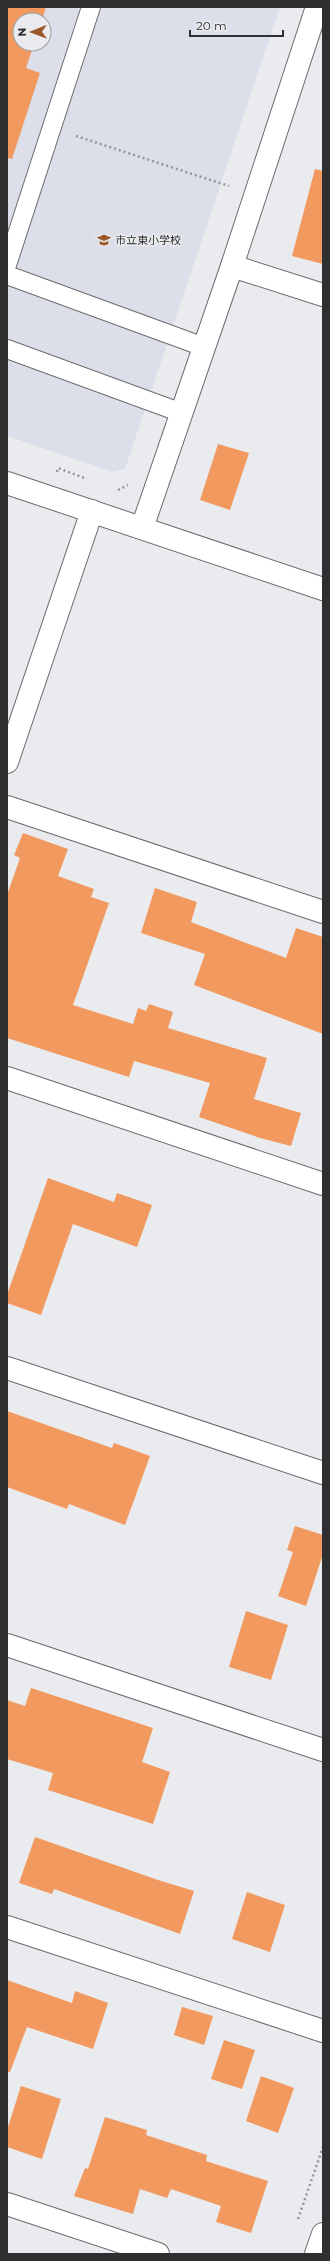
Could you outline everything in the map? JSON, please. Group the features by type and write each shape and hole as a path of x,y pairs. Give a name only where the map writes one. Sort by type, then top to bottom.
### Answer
{"street":[{"path":"142,528 232,266 317,7"},
{"path":"232,266 323,295"},
{"path":"7,483 323,589"},
{"path":"7,762 92,511"},
{"path":"7,807 323,912"},
{"path":"7,1078 323,1184"},
{"path":"7,1368 323,1473"},
{"path":"7,1645 323,1750"},
{"path":"7,1927 323,2031"},
{"path":"7,2204 158,2254"},
{"path":"316,2254 323,2234"}],"lane":[{"path":"7,265 91,7"},
{"path":"7,275 204,347"},
{"path":"7,349 182,413"}],"path":[{"path":"51,128 230,186"},
{"path":"228,193 233,178"},
{"path":"48,497 58,468 92,480"},
{"path":"112,488 119,490 128,484 131,477"},
{"path":"296,2225 323,2147"}],"shaded area":[{"name":"市立東小学校","path":"7,7 280,7 125,469 113,472 7,436"}],"building":[{"path":"7,7 46,7 44,12 12,12 12,52 31,52 26,68 40,73 12,159 7,158"},
{"path":"315,169 323,171 323,264 292,256"},
{"path":"218,444 249,453 230,510 200,500"},
{"path":"23,833 68,849 58,876 94,889 91,897 109,903 73,1005 133,1024 138,1008 146,1011 149,1004 173,1012 168,1028 267,1058 254,1099 301,1113 291,1146 260,1138 199,1117 210,1083 134,1061 129,1077 7,1038 7,895 20,858 14,855"},
{"path":"155,888 197,902 191,922 286,958 296,928 323,937 323,1034 194,985 205,954 141,933"},
{"path":"48,1178 114,1202 117,1193 152,1205 137,1247 73,1224 41,1315 7,1303 7,1295"},
{"path":"7,1411 112,1448 114,1443 150,1456 125,1525 69,1504 67,1509 7,1487"},
{"path":"295,1526 323,1535 323,1554 306,1606 278,1596 293,1552 287,1550"},
{"path":"246,1611 288,1625 271,1680 229,1667"},
{"path":"31,1688 153,1728 142,1762 170,1772 153,1824 48,1790 53,1773 7,1759 7,1700 25,1706"},
{"path":"35,1837 194,1891 180,1934 54,1889 52,1894 19,1883"},
{"path":"247,1892 285,1905 270,1952 232,1939"},
{"path":"7,1980 72,2003 75,1991 108,2003 93,2049 27,2027 10,2072 7,2072"},
{"path":"182,2007 213,2016 204,2045 174,2035"},
{"path":"224,2040 255,2050 242,2089 211,2079"},
{"path":"261,2076 294,2088 278,2133 246,2121"},
{"path":"21,2086 61,2099 42,2159 7,2147 7,2130"},
{"path":"105,2117 147,2130 146,2135 207,2155 206,2161 268,2181 251,2233 216,2222 221,2206 171,2189 167,2198 140,2189 133,2214 74,2196 85,2168 88,2169"}],"place":[{"name":"市立東小学校","path":"104,240"}]}
